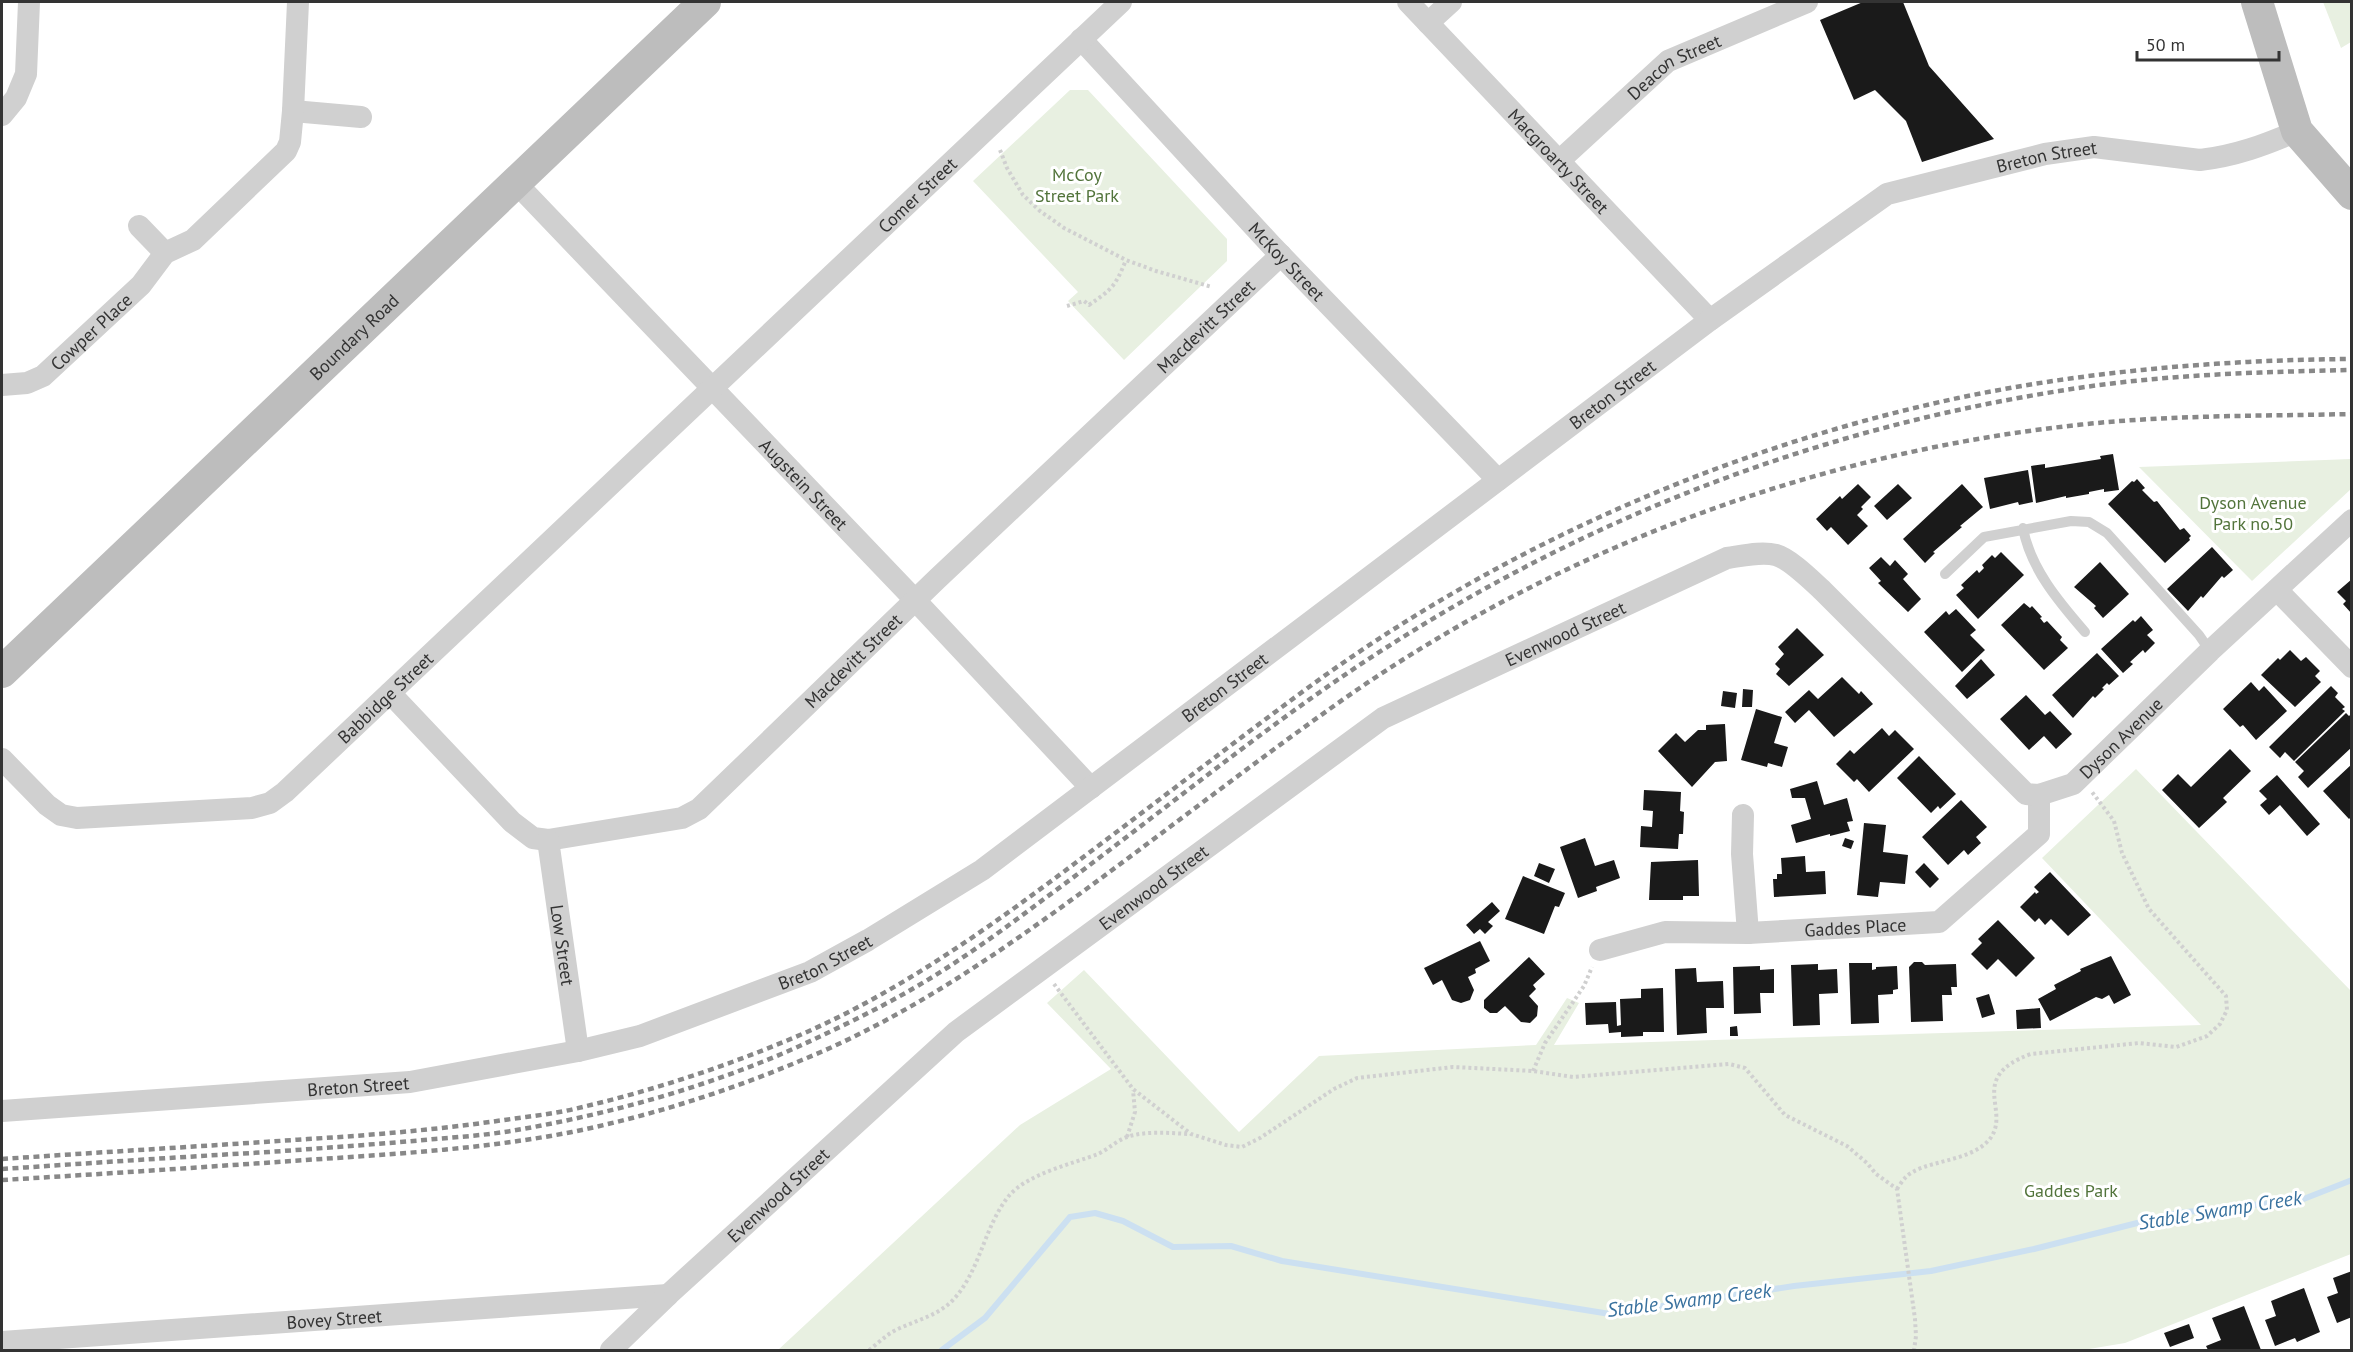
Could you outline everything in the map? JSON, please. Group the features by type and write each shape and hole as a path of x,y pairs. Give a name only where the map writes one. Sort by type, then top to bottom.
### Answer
{"main road":[{"name":"Boundary Road","path":"2,672 705,2"},
{"path":"2257,2 2297,131 2352,194"}],"street":[{"path":"2,115 16,98 26,74 29,2"},
{"name":"Cowper Place","path":"2,385 27,383 43,376 141,285 165,253 193,240 286,151 290,142 293,111 298,2"},
{"name":"Comer Street","path":"712,387 1121,2"},
{"name":"Macgroarty Street","path":"1408,2 1710,320"},
{"path":"1428,23 1451,2"},
{"name":"Deacon Street","path":"1559,161 1668,61 1807,2"},
{"name":"McKoy Street","path":"1081,39 1281,255 1498,480"},
{"path":"293,111 360,117"},
{"name":"Breton Street","path":"2,1111 410,1082 578,1051 640,1036 810,972 868,940 982,870 1710,320 1887,194 2045,154 2094,147 2209,159 2255,149 2297,131"},
{"name":"Augstein Street","path":"515,182 915,600 1091,788"},
{"path":"139,226 165,253"},
{"name":"Macdevitt Street","path":"548,840 682,818 699,809 915,600 1281,255"},
{"name":"Babbidge Street","path":"2,759 61,815 77,818 252,808 270,803 285,792 712,387"},
{"name":"Dyson Avenue","path":"2039,795 2073,784 2210,651 2352,520"},
{"name":"Evenwood Street","path":"611,1350 668,1295 956,1032 1383,718 1727,558 1758,554 1777,555 1808,577 2026,794 2039,795"},
{"path":"2277,590 2352,667"},
{"path":"390,693 512,822 533,838 548,840"},
{"name":"Gaddes Place","path":"1600,950 1665,932 1748,933 1939,922 2039,834 2039,795"},
{"path":"1743,815 1742,854 1748,933"},
{"name":"Low Street","path":"548,840 578,1051"},
{"name":"Bovey Street","path":"2,1342 668,1295"}],"lane":[{"path":"1945,574 1984,537 2071,521 2089,522 2107,533 2199,635 2210,651"},
{"path":"2023,528 2026,546 2057,600 2085,632"}],"path":[{"path":"1000,150 1007,168 1023,195 1040,211 1064,228 1126,260 1212,287"},
{"path":"1067,306 1084,301 1089,305 1112,289 1126,260"},
{"path":"1914,1350 1915,1319 1897,1190 1906,1176 1918,1170 1983,1147 1992,1136 1995,1120 1993,1087 2003,1069 2016,1059 2031,1054 2139,1043 2176,1047 2207,1036 2220,1024 2227,1010 2226,996 2149,909 2122,853 2114,821 2092,792"},
{"path":"1533,1071 1545,1043 1584,986 1600,950"},
{"path":"1043,969 1133,1089 1191,1134"},
{"path":"869,1350 894,1332 950,1303 964,1287 993,1222 1009,1196 1036,1177 1071,1161 1098,1154 1127,1137 1155,1132 1191,1134 1226,1145 1242,1147 1260,1138 1334,1089 1357,1078 1453,1067 1533,1071 1573,1077 1729,1064 1745,1068 1785,1115 1847,1146 1876,1174 1897,1190"},
{"path":"1127,1137 1134,1112 1133,1089"}],"green space":[{"path":"2323,2 2351,2 2351,42 2341,48"},
{"name":"McCoy Street Park","path":"1070,90 1088,90 1227,239 1227,261 1124,360 1068,301 1078,292 973,181"},
{"name":"Dyson Avenue Park no.50","path":"2351,459 2351,489 2252,581 2139,467"},
{"name":"Gaddes Park","path":"2136,769 2351,991 2351,1254 2125,1343 2083,1350 778,1350 1020,1125 1111,1069 1047,1003 1084,970 1239,1132 1319,1056 1536,1045 1567,998 1579,1003 1554,1045 2201,1025 2042,858"}],"building":[{"path":"1863,2 1903,2 1929,66 1994,139 1922,162 1906,121 1875,90 1854,100 1820,20"},
{"path":"2113,454 2119,490 2104,492 2104,489 2089,492 2089,494 2066,498 2066,496 2036,503 2031,466 2045,464 2045,468 2101,459 2100,456"},
{"path":"2028,470 2033,502 2019,505 2018,502 1990,509 1984,478"},
{"path":"2137,479 2145,488 2142,490 2154,502 2157,501 2180,530 2184,528 2191,536 2190,540 2165,563 2108,504"},
{"path":"1858,484 1871,497 1857,515 1868,526 1848,545 1831,527 1827,531 1816,519 1840,496 1842,499"},
{"path":"1898,484 1912,498 1887,520 1874,506"},
{"path":"1962,484 1983,507 1933,552 1935,553 1925,563 1903,539"},
{"path":"2212,547 2233,570 2224,578 2222,576 2188,611 2167,589"},
{"path":"2001,552 2024,575 1978,619 1956,595 1964,588 1961,585 1977,570 1979,573 1984,568 1982,565 1992,555 1995,558"},
{"path":"1881,557 1890,566 1895,560 1908,574 1903,579 1921,599 1908,612 1878,583 1881,581 1869,568"},
{"path":"2100,562 2129,594 2103,618 2094,608 2096,606 2074,587"},
{"path":"2352,579 2352,614 2343,604 2346,601 2337,592"},
{"path":"2024,603 2030,608 2032,606 2042,617 2040,618 2044,623 2047,621 2062,637 2060,640 2068,648 2044,670 2001,625"},
{"path":"1956,609 1976,630 1970,635 1985,650 1962,672 1924,632 1946,611 1949,615"},
{"path":"2141,616 2153,630 2147,635 2155,643 2145,653 2143,650 2130,662 2133,664 2123,673 2101,649 2133,620 2135,622"},
{"path":"1797,628 1824,655 1789,686 1776,674 1780,669 1775,664 1784,654 1778,647"},
{"path":"2290,650 2301,661 2306,657 2320,671 2315,676 2321,682 2295,707 2261,675"},
{"path":"2097,653 2119,676 2109,685 2107,683 2102,688 2104,689 2095,698 2093,696 2073,718 2052,695"},
{"path":"1981,659 1995,675 1967,699 1955,686"},
{"path":"1842,677 1859,694 1861,691 1873,704 1834,737 1809,710 1795,723 1785,712 1809,690 1818,699"},
{"path":"2251,682 2259,691 2264,686 2287,711 2256,740 2243,725 2240,727 2223,709"},
{"path":"2331,686 2338,693 2335,697 2345,707 2342,709 2345,711 2294,761 2285,752 2280,758 2269,747"},
{"path":"1743,689 1753,690 1752,707 1742,707"},
{"path":"1723,691 1737,693 1735,708 1721,706"},
{"path":"2026,695 2045,715 2050,711 2072,734 2056,749 2044,736 2029,750 2000,719"},
{"path":"1756,709 1782,717 1774,743 1788,747 1782,767 1768,763 1767,767 1741,760"},
{"path":"2346,713 2349,716 2352,713 2352,747 2308,788 2298,777 2304,771 2295,762"},
{"path":"1725,724 1727,761 1715,762 1692,787 1658,751 1676,733 1685,742 1698,730 1706,730 1706,725"},
{"path":"1882,728 1889,736 1895,730 1914,749 1869,792 1857,779 1854,782 1836,764 1850,750 1854,754"},
{"path":"2230,749 2251,771 2223,798 2227,802 2199,828 2162,790 2178,774 2191,787"},
{"path":"1919,756 1956,794 1940,809 1938,806 1931,813 1897,778"},
{"path":"2352,764 2352,816 2349,819 2323,791"},
{"path":"2277,775 2320,824 2307,836 2280,805 2269,815 2260,805 2267,799 2259,791"},
{"path":"1817,781 1824,805 1847,798 1853,821 1847,822 1850,831 1796,843 1791,825 1811,819 1805,798 1792,798 1790,789"},
{"path":"1644,790 1681,792 1680,811 1684,812 1683,834 1679,834 1678,849 1640,847 1641,826 1652,827 1653,811 1643,810"},
{"path":"1961,800 1987,827 1976,837 1981,843 1968,855 1964,850 1948,865 1922,837"},
{"path":"1864,823 1886,825 1883,852 1908,855 1905,884 1880,882 1878,897 1857,895"},
{"path":"1585,838 1595,866 1614,860 1620,878 1596,887 1597,891 1578,898 1560,847"},
{"path":"1845,838 1854,841 1851,849 1842,846"},
{"path":"1805,856 1806,872 1825,871 1826,894 1774,897 1773,879 1777,879 1777,874 1782,874 1781,858"},
{"path":"1698,860 1699,896 1683,896 1683,900 1649,900 1651,862"},
{"path":"1539,863 1555,869 1549,883 1534,876"},
{"path":"1924,863 1939,879 1930,888 1915,872"},
{"path":"2050,872 2091,915 2068,936 2051,919 2045,925 2039,918 2035,922 2020,907 2035,892 2036,894 2039,892 2034,887"},
{"path":"1523,876 1565,893 1559,907 1555,906 1544,934 1505,919"},
{"path":"1492,902 1500,911 1488,922 1493,926 1485,934 1480,929 1474,934 1466,925"},
{"path":"1998,920 2035,958 2016,977 1998,959 1987,970 1971,954 1982,943 1978,939"},
{"path":"1480,941 1490,961 1475,969 1476,973 1468,977 1474,990 1470,1000 1461,1003 1452,1000 1442,980 1433,985 1424,968"},
{"path":"2111,956 2131,995 2114,1004 2109,995 2102,999 2096,997 2050,1021 2038,999 2056,989 2054,985 2081,971 2080,969"},
{"path":"1529,957 1545,974 1533,985 1536,989 1529,996 1538,1006 1537,1016 1530,1023 1521,1022 1505,1006 1497,1013 1490,1013 1484,1008 1484,1000"},
{"path":"1914,962 1922,962 1925,965 1956,964 1957,987 1951,987 1952,995 1942,995 1943,1021 1911,1022 1909,967"},
{"path":"1849,963 1872,963 1872,970 1876,967 1897,966 1898,989 1893,990 1893,994 1878,995 1879,1023 1851,1024"},
{"path":"1818,964 1818,970 1837,969 1838,993 1819,994 1820,1025 1793,1026 1791,965"},
{"path":"1760,966 1760,970 1774,969 1774,993 1760,993 1761,1013 1734,1014 1733,967"},
{"path":"1696,968 1697,982 1723,981 1724,1008 1706,1008 1707,1033 1677,1035 1675,969"},
{"path":"1663,988 1664,1032 1643,1032 1643,1036 1621,1037 1621,1032 1609,1033 1608,1024 1586,1025 1585,1003 1616,1002 1617,1026 1621,1025 1620,999 1641,998 1641,989"},
{"path":"1989,994 1995,1014 1982,1018 1976,998"},
{"path":"2040,1008 2041,1028 2017,1029 2016,1010"},
{"path":"1737,1026 1738,1036 1730,1036 1730,1027"},
{"path":"2352,1271 2352,1317 2337,1323 2327,1297 2338,1293 2333,1278"},
{"path":"2304,1288 2320,1332 2297,1342 2295,1338 2275,1346 2265,1320 2276,1316 2271,1301"},
{"path":"2244,1306 2261,1350 2208,1350 2206,1346 2221,1340 2212,1318"},
{"path":"2189,1324 2194,1338 2170,1347 2164,1333"}],"waterway":[{"name":"Stable Swamp Creek","path":"942,1350 985,1318 1070,1217 1095,1213 1123,1221 1173,1247 1231,1246 1282,1261 1610,1314 1794,1286 1931,1271 2034,1249 2177,1213 2301,1200 2352,1180"}],"railway":[{"path":"2,1159 359,1136 460,1126 574,1109 657,1087 712,1069 831,1021 939,960 1074,864 1309,687 1382,636 1537,547 1618,509 1701,474 1785,445 1871,419 1958,398 2055,381 2154,369 2253,362 2352,359"},
{"path":"2,1169 394,1143 492,1134 586,1116 697,1086 804,1044 869,1013 925,982 1011,924 1285,717 1405,636 1492,585 1581,539 1672,499 1766,464 1861,434 1959,410 2059,391 2168,378 2352,370"},
{"path":"2,1180 473,1147 572,1132 689,1102 774,1071 840,1043 949,984 1052,914 1331,708 1417,651 1507,600 1600,554 1695,515 1793,482 1893,456 1995,436 2129,420 2352,414"}]}
